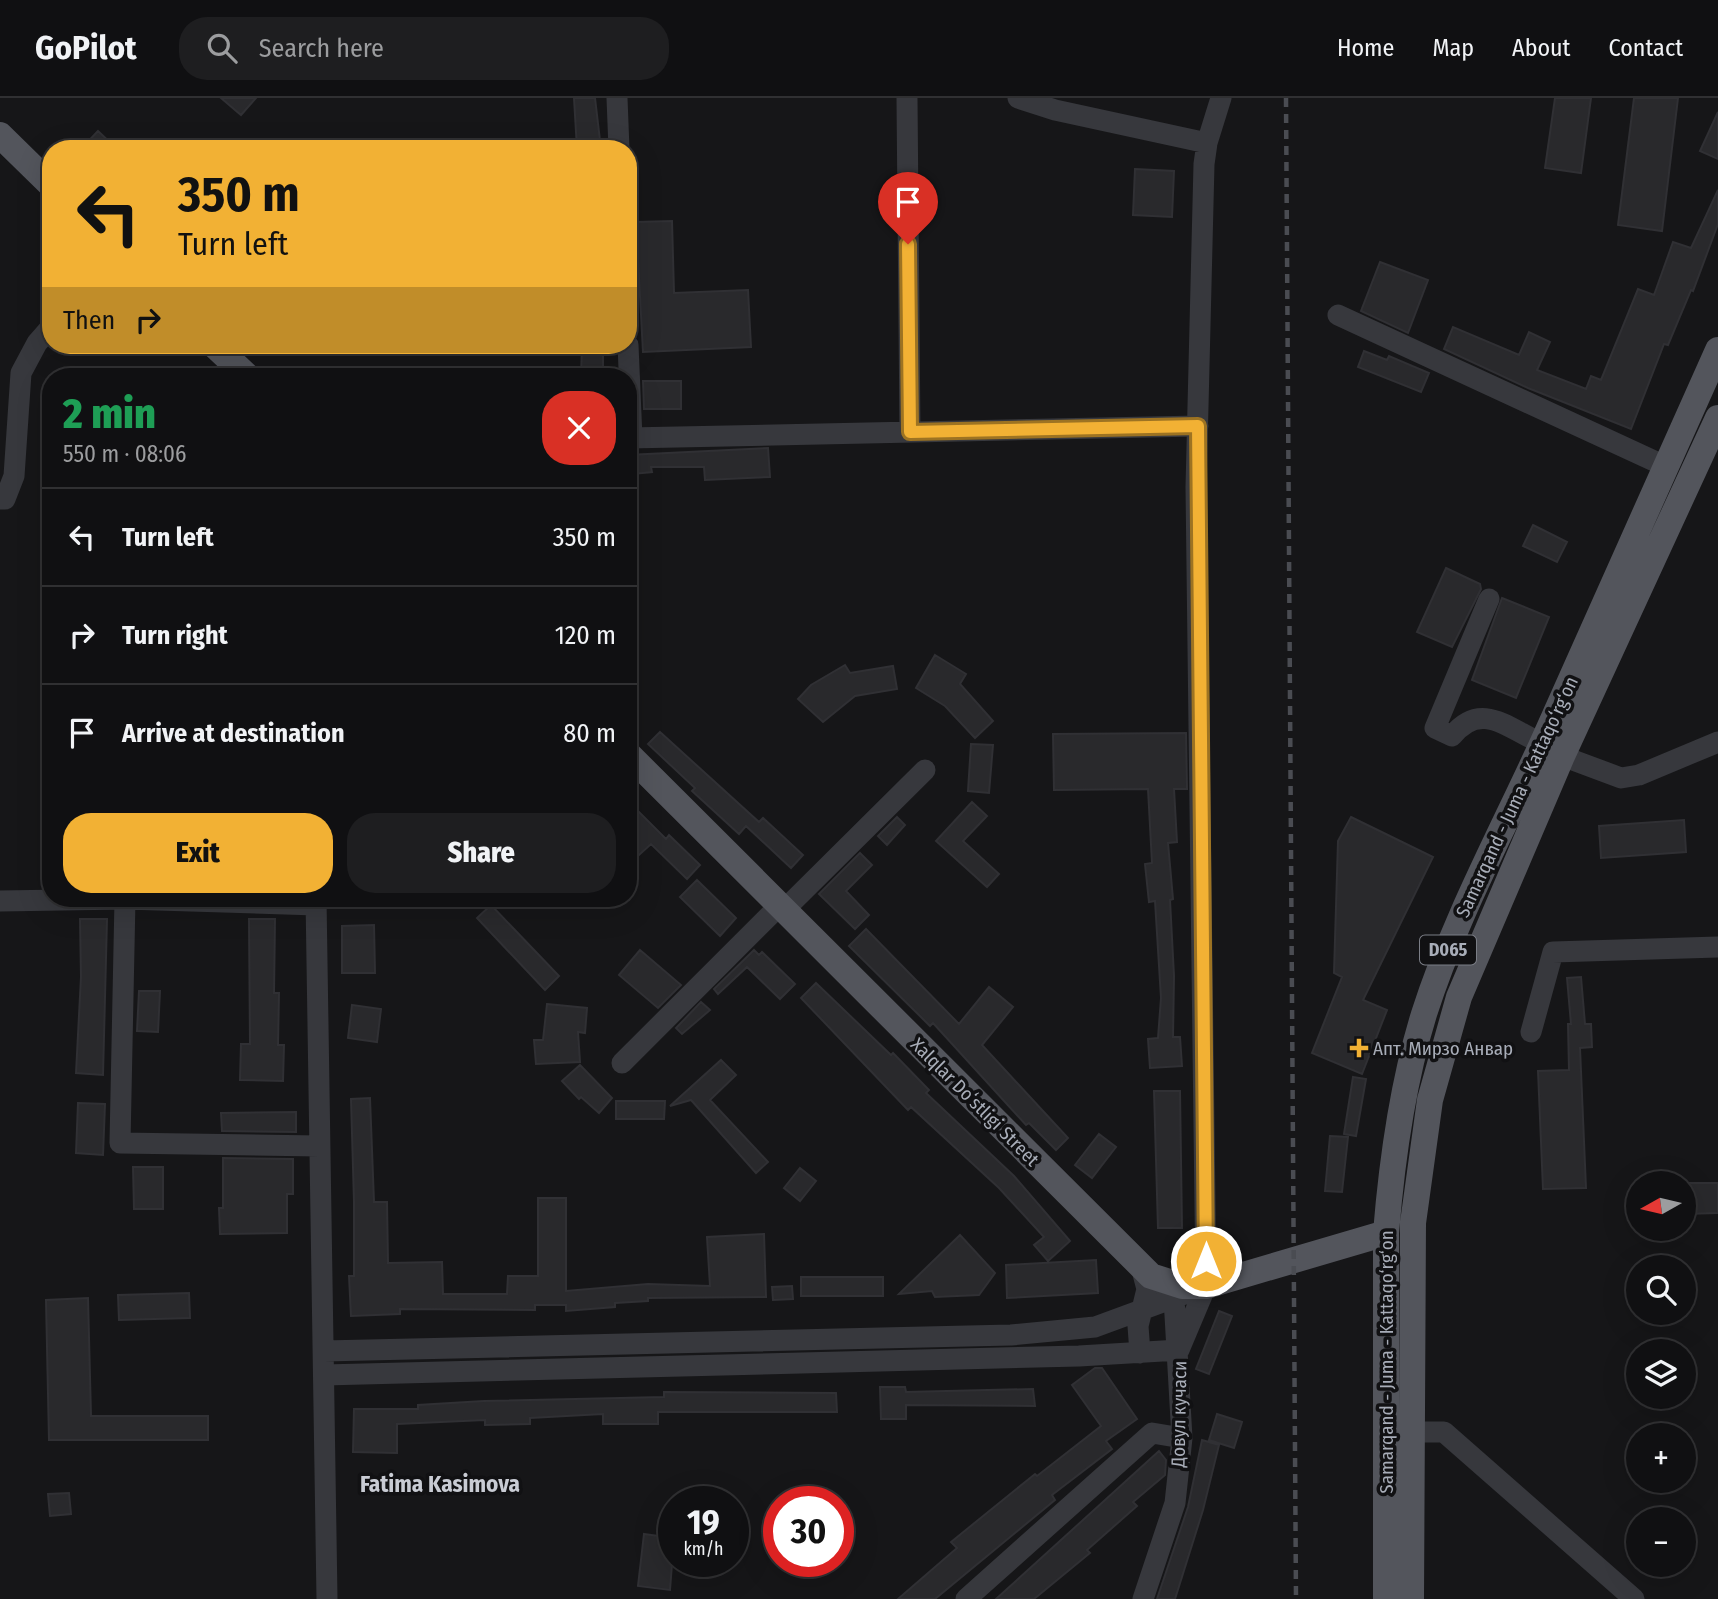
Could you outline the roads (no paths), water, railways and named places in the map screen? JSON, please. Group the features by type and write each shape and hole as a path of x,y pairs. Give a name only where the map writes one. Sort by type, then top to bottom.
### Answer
{"main road":[{"path":"0,135 42,176"},
{"name":"Samarqand - Juma - Kattaqo‘rg‘on","path":"1411,1599 1413,1223 1420,1161 1433,1088 1466,979 1553,750 1665,466 1707,404 1718,350"},
{"path":"224,354 238,368"},
{"name":"Samarqand - Juma - Kattaqo‘rg‘on","path":"1386,1599 1386,1233 1405,1089 1425,1012 1463,914 1553,750 1718,418"},
{"name":"Xalqlar Doʻstligi Street","path":"637,763 1159,1283"},
{"path":"1159,1283 1206,1286 1386,1233"}],"street":[{"path":"617,98 619,140"},
{"path":"907,98 910,432"},
{"path":"1018,98 1055,110 1207,143"},
{"path":"324,1375 1180,1350 1206,1286 1198,426 1204,164 1207,143 1221,98"},
{"path":"1338,315 1665,466"},
{"path":"0,499 5,499 15,476 10,380 21,373 42,337"},
{"path":"637,438 1198,426"},
{"path":"1489,599 1435,728 1452,736 1464,720 1481,716 1621,778 1639,775 1718,742"},
{"path":"622,1063 925,770"},
{"path":"0,901 42,900"},
{"path":"125,907 120,1143 319,1146"},
{"path":"316,907 327,1599"},
{"path":"1531,1032 1553,952 1718,947"},
{"path":"324,1351 1011,1335 1095,1327 1142,1311 1159,1283"},
{"path":"1140,1353 1138,1326 1147,1290 1159,1283"},
{"name":"Довул кучаси","path":"1143,1599 1175,1503 1182,1438 1180,1350 1159,1283"},
{"path":"1410,1432 1444,1432 1634,1599"},
{"path":"966,1599 1152,1433 1182,1438"}],"railway":[{"path":"1286,98 1296,1599"}],"place":[{"name":"Апт. Мирзо Анвар","path":"1359,1048"}],"district":[{"name":"Fatima Kasimova","path":"440,1484"}]}
